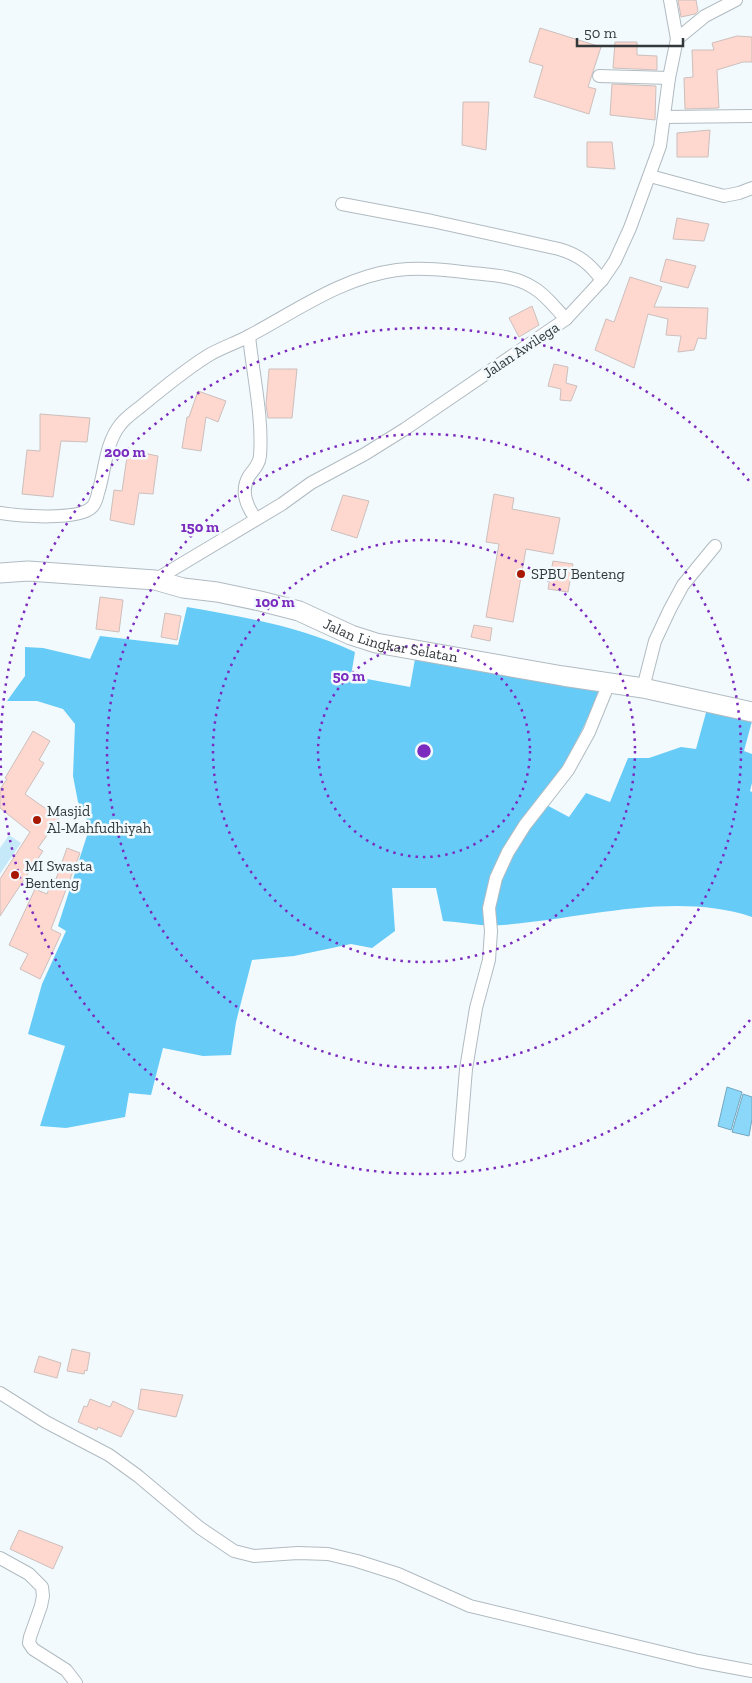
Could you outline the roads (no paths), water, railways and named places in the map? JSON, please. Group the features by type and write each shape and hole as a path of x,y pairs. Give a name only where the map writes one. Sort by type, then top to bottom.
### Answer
{"street":[{"path":"670,0 677,39 705,16 736,0"},
{"name":"Jalan Awilega","path":"155,580 183,565 282,504 311,483 365,454 566,319 602,280 615,261 630,228 660,146 669,78 677,39"},
{"path":"599,76 669,78"},
{"path":"664,117 752,116"},
{"path":"650,176 724,196 740,193 752,188"},
{"path":"342,204 432,221 559,249 584,259 602,280"},
{"path":"0,513 46,517 86,512 93,506 103,478 113,437 120,425 175,379 209,355 249,336 315,299 357,280 395,270 418,268 506,277 525,282 536,289 566,319"},
{"path":"249,336 259,418 260,457 258,465 248,477 244,488 249,509 256,519"},
{"path":"643,688 655,641 670,609 683,585 715,546"},
{"name":"Jalan Lingkar Selatan","path":"0,573 28,571 155,580 183,588 260,601 300,612 351,635 376,643 643,688 752,712"},
{"path":"459,1155 466,1069 476,1008 489,960 491,931 489,908 496,878 508,852 525,825 562,777 576,755 589,732 609,683"},
{"path":"0,1393 46,1422 109,1455 200,1528 234,1551 254,1556 298,1553 338,1556 398,1574 470,1606 689,1659 752,1671"},
{"path":"0,1558 29,1574 42,1587 42,1606 29,1643 33,1649 66,1670 76,1683"}],"place":[{"name":"SPBU Benteng","path":"521,574"},
{"name":"Masjid Al-Mahfudhiyah","path":"37,820"},
{"name":"MI Swasta Benteng","path":"15,875"}]}
